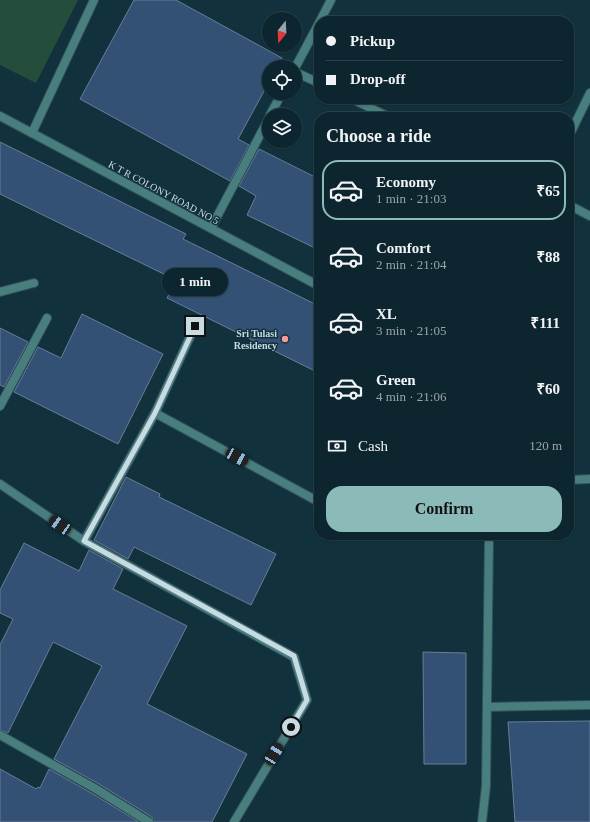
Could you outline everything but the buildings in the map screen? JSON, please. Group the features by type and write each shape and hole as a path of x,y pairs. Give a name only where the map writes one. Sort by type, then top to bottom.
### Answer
{"street":[{"path":"32,133 94,0"},
{"path":"322,16 331,0"},
{"path":"299,60 314,32"},
{"path":"302,75 314,81"},
{"path":"574,126 590,93"},
{"path":"362,104 379,112"},
{"name":"K T R COLONY ROAD NO 5","path":"0,116 314,283"},
{"path":"211,228 262,131"},
{"path":"574,208 590,216"},
{"path":"0,292 34,283"},
{"path":"0,406 47,318"},
{"path":"84,541 155,413 195,326"},
{"path":"155,413 314,499"},
{"path":"574,480 590,479"},
{"path":"0,484 84,541 294,656 307,700 234,822"},
{"path":"482,822 486,786 489,540"},
{"path":"487,707 590,705"},
{"path":"0,735 96,789 149,822"}],"green space":[{"path":"0,0 78,0 36,83 0,65"}],"place":[{"name":"Sri Tulasi Residency","path":"285,339"}],"route":[{"path":"195,326 155,413 84,541 294,656 307,700 291,727"}]}
